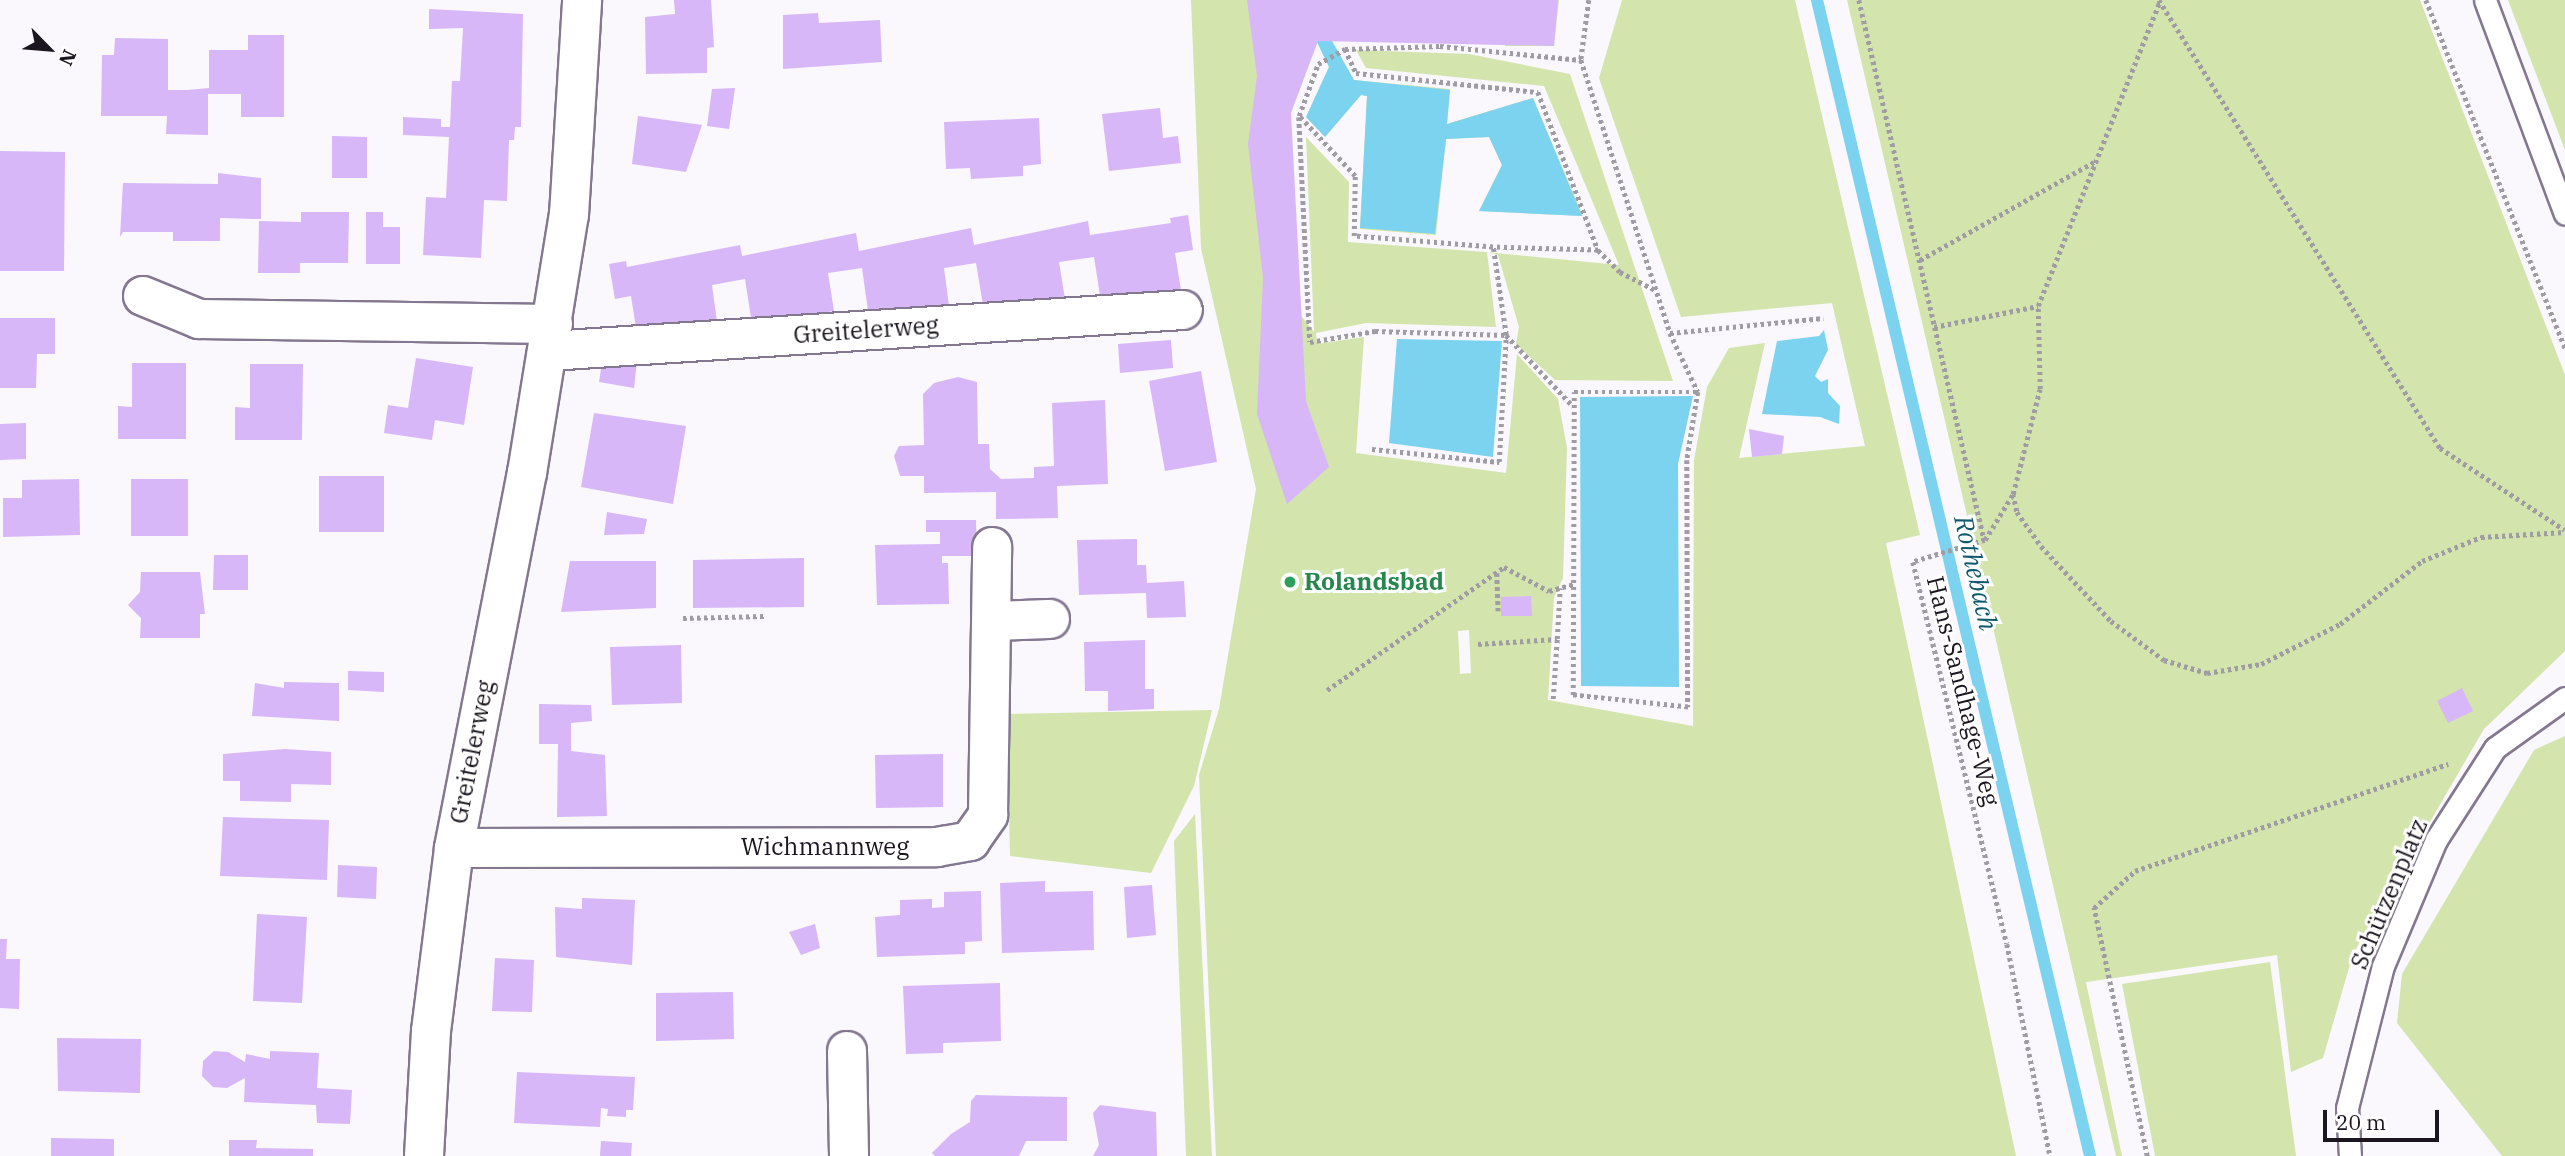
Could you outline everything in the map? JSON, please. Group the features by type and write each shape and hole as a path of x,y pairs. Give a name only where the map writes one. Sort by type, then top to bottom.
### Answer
{"street":[{"name":"Greitelerweg","path":"424,1156 431,1031 454,848 551,337 569,215 582,0"},
{"name":"Greitelerweg","path":"143,296 199,319 551,337 1183,310"},
{"name":"Wichmannweg","path":"454,848 937,847 970,841 988,815 993,621 992,547"},
{"path":"993,621 1050,620"},
{"path":"847,1051 849,1156"}],"lane":[{"path":"2485,0 2565,214"},
{"name":"Schützenplatz","path":"2350,1156 2347,1108 2383,966 2436,840 2495,748 2565,698"}],"path":[{"path":"1589,0 1581,60 1670,333 1698,392 1686,460 1688,707 1573,695 1574,392 1698,392"},
{"path":"1858,0 1985,540"},
{"path":"1985,540 2013,494 2040,389 2038,306 2160,0"},
{"path":"2160,0 2440,448 2565,531"},
{"path":"2426,0 2565,348"},
{"path":"1574,406 1506,335 1375,331 1310,342 1299,116 1324,61 1345,49 1440,46 1581,60"},
{"path":"1345,49 1356,73 1538,92 1598,250 1620,272 1656,290"},
{"path":"1299,116 1355,176 1354,236 1493,247 1598,250"},
{"path":"1920,260 2096,161"},
{"path":"1372,449 1499,463 1506,335 1493,247"},
{"path":"1934,327 2038,306"},
{"path":"1670,333 1824,318"},
{"path":"2013,494 2017,512 2041,546 2111,621 2165,660 2207,673 2261,664 2340,624 2422,561 2480,537 2565,531"},
{"name":"Hans-Sandhage-Weg","path":"1985,540 1913,562 2007,944 2050,1156"},
{"path":"1327,690 1504,567 1549,592 1573,584"},
{"path":"1497,572 1498,611"},
{"path":"1553,699 1560,588"},
{"path":"683,618 766,616"},
{"path":"1478,644 1557,639"},
{"path":"2147,1156 2094,908 2135,871 2495,748"}],"green space":[{"path":"1191,0 1559,0 1554,46 1505,46 1506,31 1327,32 1354,80 1450,89 1447,124 1533,98 1583,216 1479,211 1502,165 1489,137 1446,139 1436,235 1360,229 1367,96 1361,95 1325,137 1306,117 1329,67 1312,32 1275,32 1292,304 1314,332 1306,137 1349,182 1348,242 1487,252 1496,327 1366,323 1316,333 1317,344 1364,337 1356,453 1506,473 1517,354 1558,399 1567,448 1563,578 1554,597 1548,700 1693,726 1694,460 1707,387 1729,348 1765,343 1739,458 1865,446 1832,303 1681,317 1599,78 1622,0 1795,0 1920,535 1886,543 2016,1156 1216,1156 1199,775 1219,709 1256,489 1201,248","holes":["1469,630 1471,673 1460,674 1458,631"]},
{"path":"1847,0 2420,0 2565,375 2565,651 2484,729 2353,954 2323,1058 2291,1072 2277,955 2086,982 2122,1156 2116,1156"},
{"path":"2508,0 2565,0 2565,150"},
{"path":"1356,50 1469,54 1570,74 1673,381 1555,380 1516,344 1519,327 1498,255 1488,252 1619,265 1544,86 1366,68"},
{"path":"1212,710 1194,786 1151,873 1010,856 1007,714"},
{"path":"2565,736 2565,1156 2502,1156 2397,1023 2402,974 2534,750"},
{"path":"1195,814 1212,1156 1186,1156 1174,841"},
{"path":"2270,962 2296,1156 2155,1156 2122,984"}],"water":[{"path":"1319,18 1354,80 1450,90 1447,124 1533,98 1582,216 1479,211 1502,165 1489,137 1446,139 1435,234 1360,228 1367,96 1361,95 1325,137 1306,117 1329,67 1309,25"},
{"path":"1824,330 1828,350 1815,376 1821,382 1828,379 1828,393 1840,406 1839,424 1820,417 1762,414 1777,341 1819,336"},
{"path":"1397,339 1502,341 1493,457 1389,443"},
{"path":"1693,396 1678,464 1679,687 1581,686 1580,397"}],"building":[{"path":"674,0 711,0 714,47 707,48 707,73 646,74 645,17 675,14"},
{"path":"1247,0 1558,0 1554,46 1318,41 1291,113 1306,401 1329,467 1287,504 1257,414 1263,278 1248,144 1257,76"},
{"path":"429,9 523,14 521,127 515,127 514,140 509,140 507,201 484,200 481,258 423,255 426,197 446,198 449,137 403,135 403,117 441,119 441,127 450,127 452,81 460,81 463,28 429,29"},
{"path":"818,13 819,23 880,20 882,62 783,69 783,15"},
{"path":"248,35 284,35 284,117 241,117 241,94 208,94 208,135 166,134 167,116 101,116 102,55 114,55 115,38 168,39 168,90 187,90 209,88 209,50 248,50"},
{"path":"735,88 729,129 707,126 712,89"},
{"path":"1160,108 1163,138 1178,136 1181,163 1109,171 1102,114"},
{"path":"638,116 702,125 686,172 632,164"},
{"path":"1039,118 1041,164 1023,166 1023,176 971,179 970,168 946,169 944,122"},
{"path":"332,136 367,137 367,178 332,178"},
{"path":"0,151 65,152 64,271 0,271"},
{"path":"218,173 261,178 261,219 220,218 220,241 173,241 173,232 123,232 120,237 123,183 218,184"},
{"path":"301,212 349,212 348,263 300,263 300,273 258,273 259,221 301,222"},
{"path":"366,212 383,212 383,227 400,227 400,264 366,264"},
{"path":"1188,215 1193,250 1175,253 1181,290 1101,302 1094,257 1059,262 1065,299 984,311 976,263 944,268 949,306 869,318 862,268 828,273 834,311 752,324 745,279 712,285 717,322 637,334 631,296 615,299 609,264 626,261 627,267 740,245 742,256 856,233 859,251 971,228 974,245 1088,221 1090,235 1171,223 1170,218"},
{"path":"0,318 55,318 55,354 37,354 36,388 0,388"},
{"path":"1171,340 1173,368 1120,373 1118,344"},
{"path":"416,358 473,367 464,425 435,420 432,440 384,433 388,405 408,408"},
{"path":"637,361 634,388 599,382 602,363"},
{"path":"132,363 186,363 186,439 118,439 118,406 132,407"},
{"path":"250,364 303,364 302,440 235,440 235,407 250,408"},
{"path":"1201,371 1217,462 1165,471 1149,381"},
{"path":"958,377 977,382 978,444 989,444 990,469 1001,479 1034,478 1034,467 1054,466 1052,403 1105,400 1108,484 1057,486 1058,518 996,519 996,492 924,493 924,476 900,476 894,456 899,446 924,445 923,394 934,383"},
{"path":"594,413 686,426 673,504 581,487"},
{"path":"26,423 26,459 0,460 0,424"},
{"path":"1749,429 1784,436 1782,454 1752,457"},
{"path":"319,476 384,476 384,532 319,532"},
{"path":"79,479 80,535 3,537 3,498 22,498 22,480"},
{"path":"131,479 188,479 188,536 131,536"},
{"path":"607,512 647,519 644,534 604,535"},
{"path":"926,520 976,520 977,556 942,556 942,563 948,563 949,604 877,605 875,545 940,544 940,532 926,532"},
{"path":"1137,539 1137,565 1146,565 1147,583 1184,581 1186,617 1147,618 1146,593 1079,595 1077,540"},
{"path":"214,555 248,555 248,590 213,590"},
{"path":"804,558 804,607 693,608 693,560"},
{"path":"570,561 656,561 656,608 561,612"},
{"path":"141,572 200,572 205,614 200,614 200,638 140,638 141,618 128,605 140,592"},
{"path":"1531,596 1532,616 1501,616 1501,597"},
{"path":"1145,640 1145,689 1154,689 1154,709 1108,711 1108,691 1085,691 1084,642"},
{"path":"681,645 682,703 612,705 610,647"},
{"path":"348,671 384,672 384,692 348,690"},
{"path":"284,682 339,683 339,721 252,716 255,683 284,688"},
{"path":"2462,688 2473,711 2448,723 2437,701"},
{"path":"539,704 591,705 592,721 571,723 571,751 605,755 607,816 557,817 558,744 539,744"},
{"path":"285,749 331,752 331,785 291,784 291,802 240,801 240,781 223,781 223,754"},
{"path":"943,754 943,807 876,808 875,755"},
{"path":"223,817 329,820 327,880 220,876"},
{"path":"338,865 377,867 376,899 337,897"},
{"path":"1045,881 1045,892 1093,891 1094,950 1002,953 1000,883"},
{"path":"1152,885 1156,935 1127,938 1124,887"},
{"path":"981,891 982,941 965,942 965,954 877,957 875,917 900,915 900,900 932,899 932,908 944,907 944,892"},
{"path":"582,898 635,900 632,965 556,957 555,907 582,909"},
{"path":"257,914 307,917 302,1003 253,1001"},
{"path":"815,924 820,948 801,955 789,932"},
{"path":"0,939 7,939 6,959 20,959 19,1009 0,1008"},
{"path":"495,958 534,960 532,1012 492,1011"},
{"path":"1000,983 1001,1041 943,1043 943,1053 906,1054 903,986"},
{"path":"733,992 734,1039 656,1041 656,993"},
{"path":"57,1038 141,1039 140,1093 58,1091"},
{"path":"214,1051 228,1052 245,1062 246,1054 270,1059 270,1051 319,1053 317,1088 352,1090 350,1124 317,1123 316,1105 244,1102 245,1078 227,1088 213,1087 202,1076 203,1061"},
{"path":"517,1072 635,1077 633,1110 626,1110 626,1117 607,1116 608,1109 601,1108 600,1127 514,1123"},
{"path":"976,1095 1067,1097 1067,1141 1026,1141 1019,1156 935,1156 932,1153 951,1134 970,1122 971,1101"},
{"path":"1100,1105 1156,1112 1157,1156 1093,1156 1099,1145 1093,1113"},
{"path":"51,1138 114,1139 114,1156 51,1156"},
{"path":"229,1140 257,1140 256,1148 313,1149 313,1156 229,1156"},
{"path":"601,1141 632,1143 631,1156 600,1156"}],"waterway":[{"name":"Rothebach","path":"1817,0 2090,1156"}],"place":[{"name":"Rolandsbad","path":"1290,582"}]}
